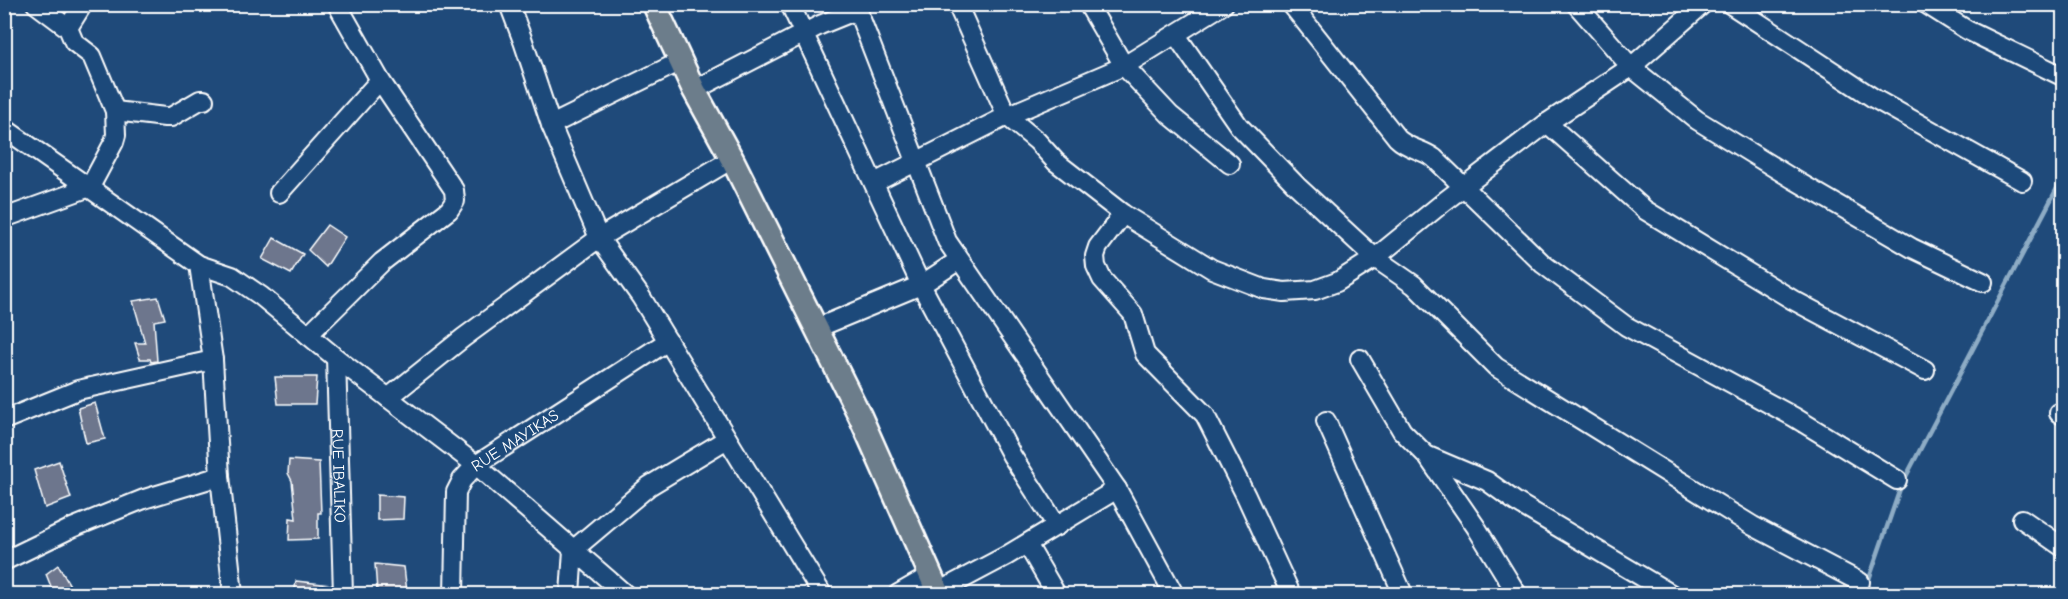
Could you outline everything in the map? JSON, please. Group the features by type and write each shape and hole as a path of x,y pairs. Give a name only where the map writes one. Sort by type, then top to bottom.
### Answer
{"main road":[{"path":"654,4 694,90 732,159 817,328 860,417 936,587"}],"street":[{"path":"4,218 90,187 116,135 115,111 92,56 74,42 68,28 36,4"},
{"path":"68,28 84,4"},
{"path":"308,335 382,262 449,210 455,201 454,190 380,80 336,4"},
{"path":"509,4 551,125 599,238 641,297 822,594"},
{"path":"790,4 921,285 1012,456 1057,526"},
{"path":"957,4 1007,116 1037,141 1056,162 1123,214 1212,269 1264,289 1284,292 1315,290 1337,282 1375,258 1547,123 1630,66 1703,4"},
{"path":"1088,4 1124,66 1170,115 1230,164"},
{"path":"874,183 1007,116 1124,66 1224,4"},
{"path":"1291,4 1396,138 1406,146 1428,153 1543,264 1626,326 1794,417 1897,480"},
{"path":"1576,4 1630,66 1697,120 1912,248 1983,282"},
{"path":"1730,4 1875,99 2022,181"},
{"path":"1926,4 1967,30 2064,77"},
{"path":"694,90 856,7 947,241 1117,489 1174,594"},
{"path":"1176,35 1239,126 1297,186 1375,258 1414,285 1496,367 1753,526 1860,582"},
{"path":"551,125 681,61"},
{"path":"279,193 380,80"},
{"path":"115,111 171,117 204,99"},
{"path":"1547,123 1646,210 1792,300 1926,370"},
{"path":"4,128 199,265 232,276 261,296 336,358 476,465 625,594"},
{"path":"388,398 463,338 599,238 732,159"},
{"path":"1123,214 1098,247 1095,266 1102,279 1133,315 1144,354 1205,415 1246,496 1291,594"},
{"path":"817,328 921,285 959,260"},
{"path":"199,265 213,360 230,594"},
{"name":"RUE MAYIKAS","path":"454,594 456,492 462,480 476,465 668,341"},
{"name":"RUE IBALIKO","path":"336,358 343,594"},
{"path":"1360,359 1402,431 1428,456 1476,527 1517,594"},
{"path":"4,420 78,390 213,360"},
{"path":"1326,421 1403,594"},
{"path":"570,594 573,550 649,486 727,439"},
{"path":"1428,456 1487,481 1516,502 1671,594"},
{"path":"4,561 72,528 144,499 220,476"},
{"path":"898,594 936,587 1027,544 1117,489"},
{"path":"2022,519 2064,549"},
{"path":"1027,544 1056,594"}],"building":[{"path":"327,225 345,237 326,267 308,250"},
{"path":"274,238 303,254 291,274 262,259"},
{"path":"158,297 165,319 154,321 157,361 151,362 150,359 140,359 135,343 145,343 133,301"},
{"path":"275,377 317,377 315,404 278,404"},
{"path":"95,403 105,439 86,443 78,408"},
{"path":"289,460 319,462 321,513 318,513 318,539 289,540 290,518 296,519 292,481 288,473"},
{"path":"59,461 71,498 45,508 34,470"},
{"path":"377,495 404,497 403,519 377,520"},
{"path":"375,564 404,567 407,592 377,591"},
{"path":"58,565 75,594 54,594 46,574"},
{"path":"296,581 331,585 332,594 294,594"}],"waterway":[{"path":"1866,594 1866,588 1901,486 2064,175"}]}
